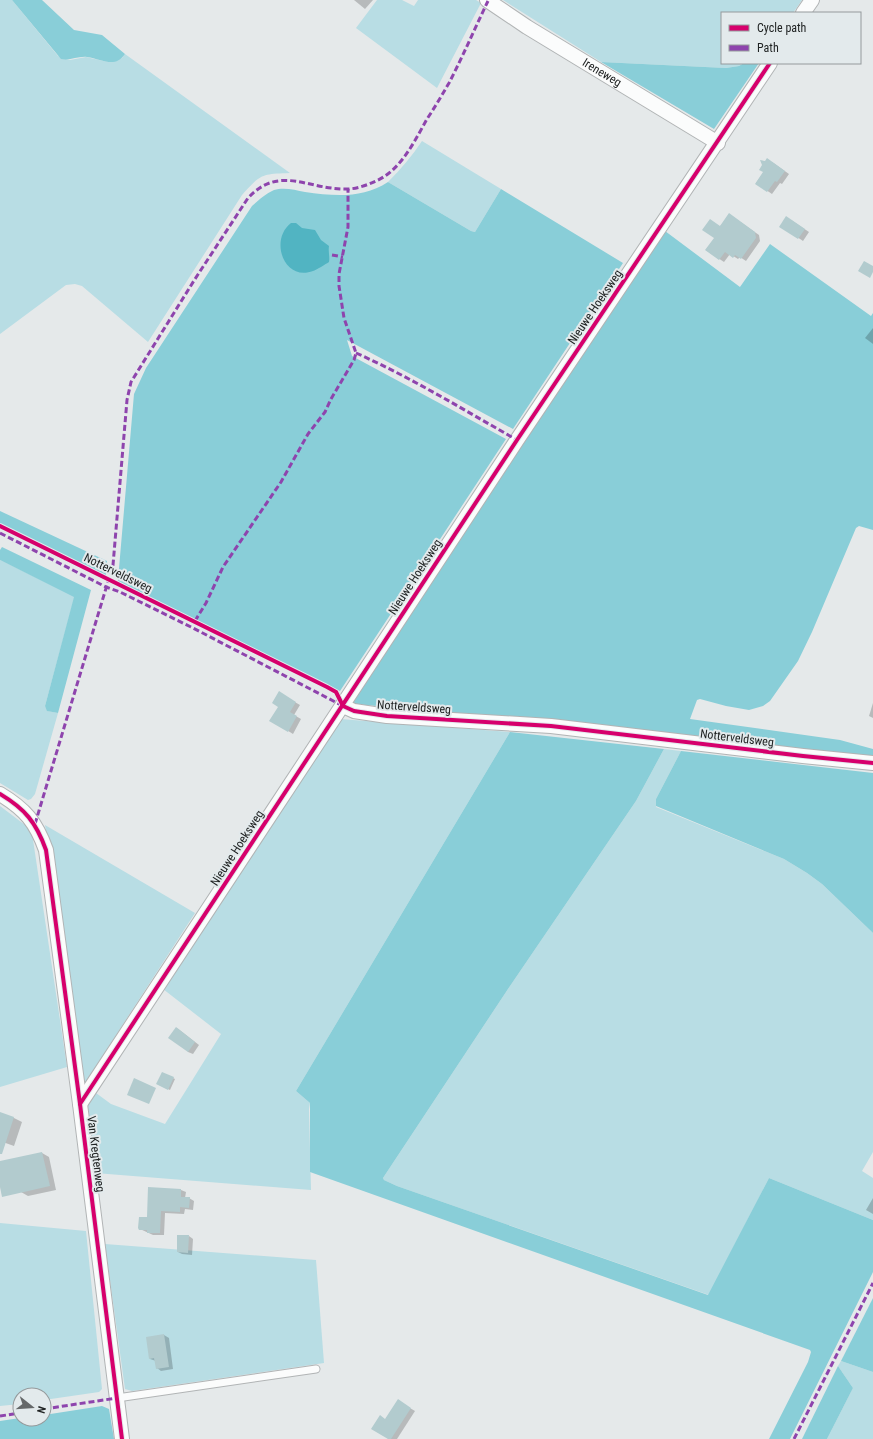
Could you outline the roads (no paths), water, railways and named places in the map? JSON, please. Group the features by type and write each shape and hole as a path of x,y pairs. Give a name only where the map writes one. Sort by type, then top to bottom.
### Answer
{"street":[{"name":"Ireneweg","path":"487,0 528,27 718,143"},
{"path":"804,12 812,0"},
{"name":"Nieuwe Hoeksweg","path":"80,1104 517,440 718,143 769,64"},
{"name":"Notterveldsweg","path":"343,706 354,711 381,715 551,726 873,763"},
{"name":"Van Kregtenweg","path":"0,794 13,802 35,824 46,850 80,1104 122,1439"}],"lane":[{"path":"117,1398 316,1369"}]}
